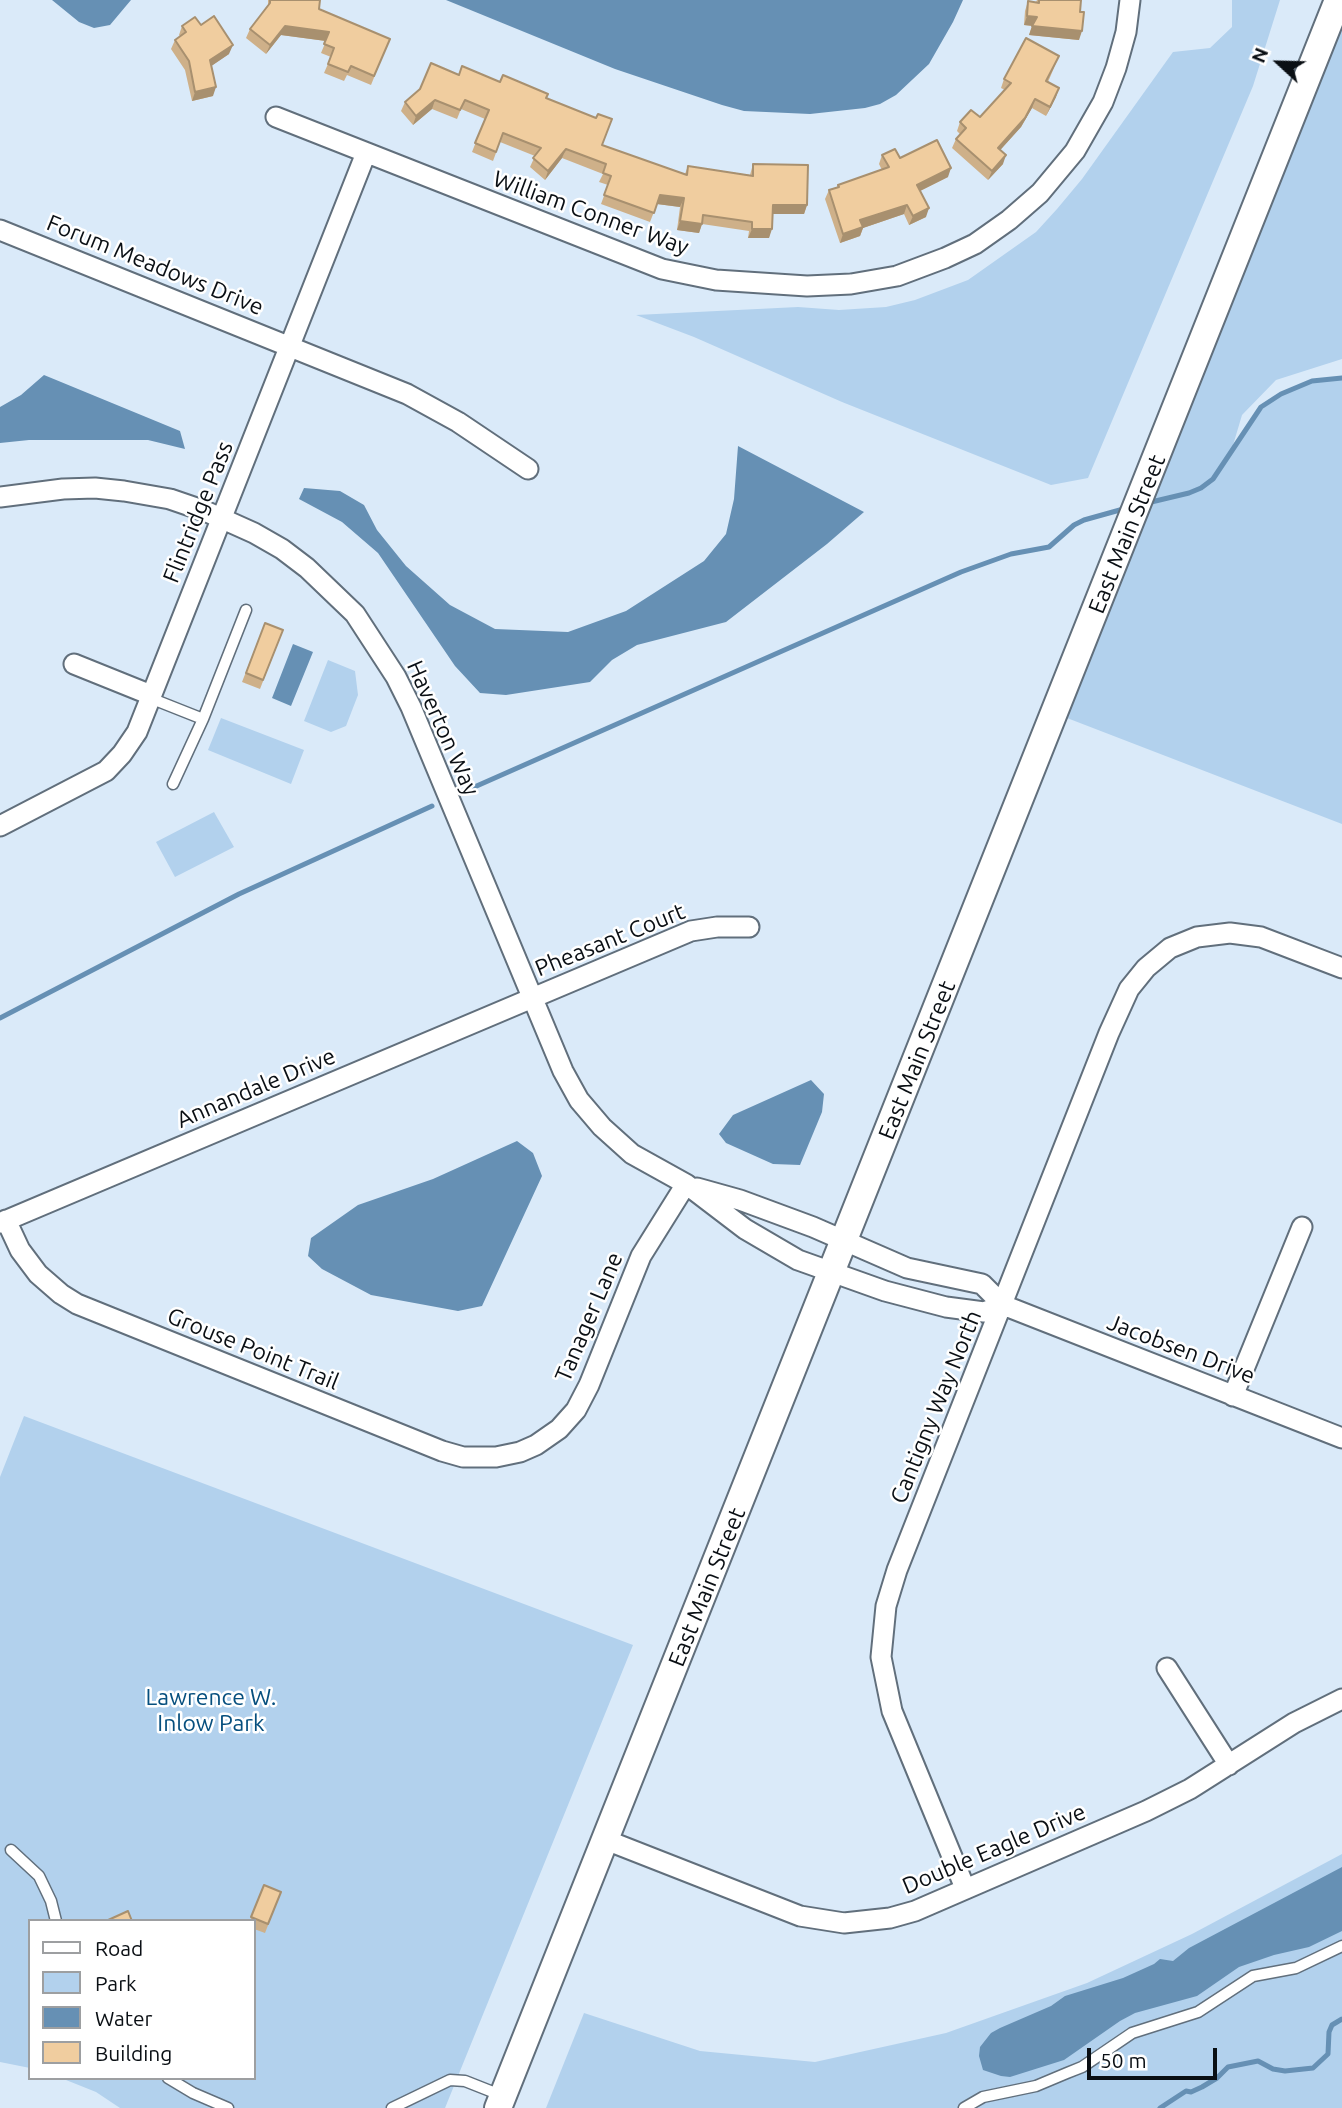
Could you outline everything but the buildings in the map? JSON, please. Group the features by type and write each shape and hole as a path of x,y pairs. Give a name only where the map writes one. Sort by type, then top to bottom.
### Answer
{"main road":[{"name":"East Main Street","path":"501,2102 1128,531 1335,4"}],"street":[{"name":"William Conner Way","path":"276,117 617,253 670,271 716,280 758,284 828,286 875,280 916,270 975,244 1009,220 1046,187 1075,151 1103,102 1126,32 1130,0"},
{"name":"Flintridge Pass","path":"0,825 106,771 130,744 291,347 366,153"},
{"name":"Forum Meadows Drive","path":"0,230 421,400 528,469"},
{"name":"Haverton Way","path":"0,497 63,489 117,490 170,499 222,518 282,549 307,568 355,614 381,652 411,708 563,1071 589,1114 632,1154 686,1184 745,1229 798,1260 832,1273"},
{"path":"74,664 151,697"},
{"name":"Pheasant Court","path":"531,998 691,931 717,927 748,928"},
{"name":"Cantigny Way North","path":"965,1888 892,1711 885,1685 882,1644 886,1606 897,1570 1118,1012 1138,977 1156,958 1184,941 1197,937 1244,934 1276,942 1342,968"},
{"name":"Annandale Drive","path":"3,1221 531,998"},
{"name":"Haverton Way","path":"686,1184 740,1200 844,1241"},
{"name":"Tanager Lane","path":"520,1452 559,1429 576,1410 589,1385 641,1256 686,1184"},
{"name":"Grouse Point Trail","path":"3,1221 38,1274 61,1294 90,1310 442,1451 463,1457 481,1458 520,1452"},
{"path":"1233,1396 1302,1227"},
{"name":"Jacobsen Drive","path":"844,1241 906,1268 982,1284 1003,1305 1342,1438"},
{"path":"832,1273 900,1296 970,1312 984,1312 1003,1305"},
{"path":"1167,1668 1228,1765"},
{"name":"Double Eagle Drive","path":"606,1840 800,1916 844,1923 890,1918 915,1911 1146,1811 1190,1789 1294,1723 1342,1699"}],"lane":[{"path":"173,785 203,719 246,610"},
{"path":"151,697 203,719"},
{"path":"11,1850 39,1876 51,1901 56,1919"},
{"path":"964,2108 983,2097 1036,2086 1082,2067 1132,2033 1198,2012 1253,1976 1296,1968 1342,1946"},
{"path":"171,2080 228,2108"},
{"path":"392,2108 450,2080 465,2081 501,2102"}],"green space":[{"path":"1232,0 1280,0 1253,86 1088,478 1051,485 842,402 694,337 636,315 798,307 839,310 886,307 915,300 968,280 1036,232 1057,209 1082,179 1173,52 1210,48 1232,27"},
{"path":"1342,10 1342,359 1276,380 1242,415 1231,452 1253,418 1272,400 1312,381 1342,377 1342,824 1067,718"},
{"path":"328,660 355,671 358,695 346,726 331,732 304,721"},
{"path":"221,718 304,750 291,784 208,750"},
{"path":"214,812 234,847 175,877 156,842"},
{"name":"Lawrence W. Inlow Park","path":"24,1416 633,1645 445,2108 120,2108 96,2092 66,2080 256,2080 256,1919 28,1919 28,2068 0,2062 0,1477"},
{"path":"1342,1854 1342,2108 546,2108 584,2013 700,2051 815,2062 946,2033 1087,1983 1192,1934"}],"water":[{"path":"52,0 131,0 110,25 94,28 79,22"},
{"path":"446,0 963,0 929,64 896,95 880,104 865,108 810,114 744,111 722,105 615,69"},
{"path":"44,375 180,431 185,449 148,440 29,440 0,443 0,407 21,395"},
{"path":"738,446 864,512 726,622 637,645 612,660 590,682 506,695 480,693 455,666 378,553 342,522 299,499 304,488 340,491 364,505 377,530 406,566 450,605 495,629 568,632 626,611 704,561 726,534 734,499"},
{"path":"293,644 313,652 291,706 272,698"},
{"path":"811,1080 824,1094 822,1112 800,1165 773,1164 726,1143 719,1134 733,1115"},
{"path":"517,1141 533,1153 542,1176 482,1306 458,1311 371,1295 322,1269 308,1256 311,1238 358,1205 433,1179"},
{"path":"1342,1867 1342,1931 1309,1947 1239,1967 1197,1996 1135,2013 1064,2060 1010,2077 983,2070 979,2056 980,2047 991,2033 1051,2006 1065,1996 1123,1978 1160,1959 1173,1961 1189,1948"}],"waterway":[{"path":"1147,503 1189,493 1213,479 1261,407 1281,394 1312,381 1342,378"},
{"path":"463,792 961,572 1011,554 1049,547 1074,525 1127,508"},
{"path":"0,1018 239,894 432,806"},
{"path":"1160,2108 1186,2091 1191,2092 1217,2078 1228,2067 1258,2061 1273,2069 1285,2071 1313,2068 1328,2054 1329,2032 1332,2025 1342,2019"}]}
